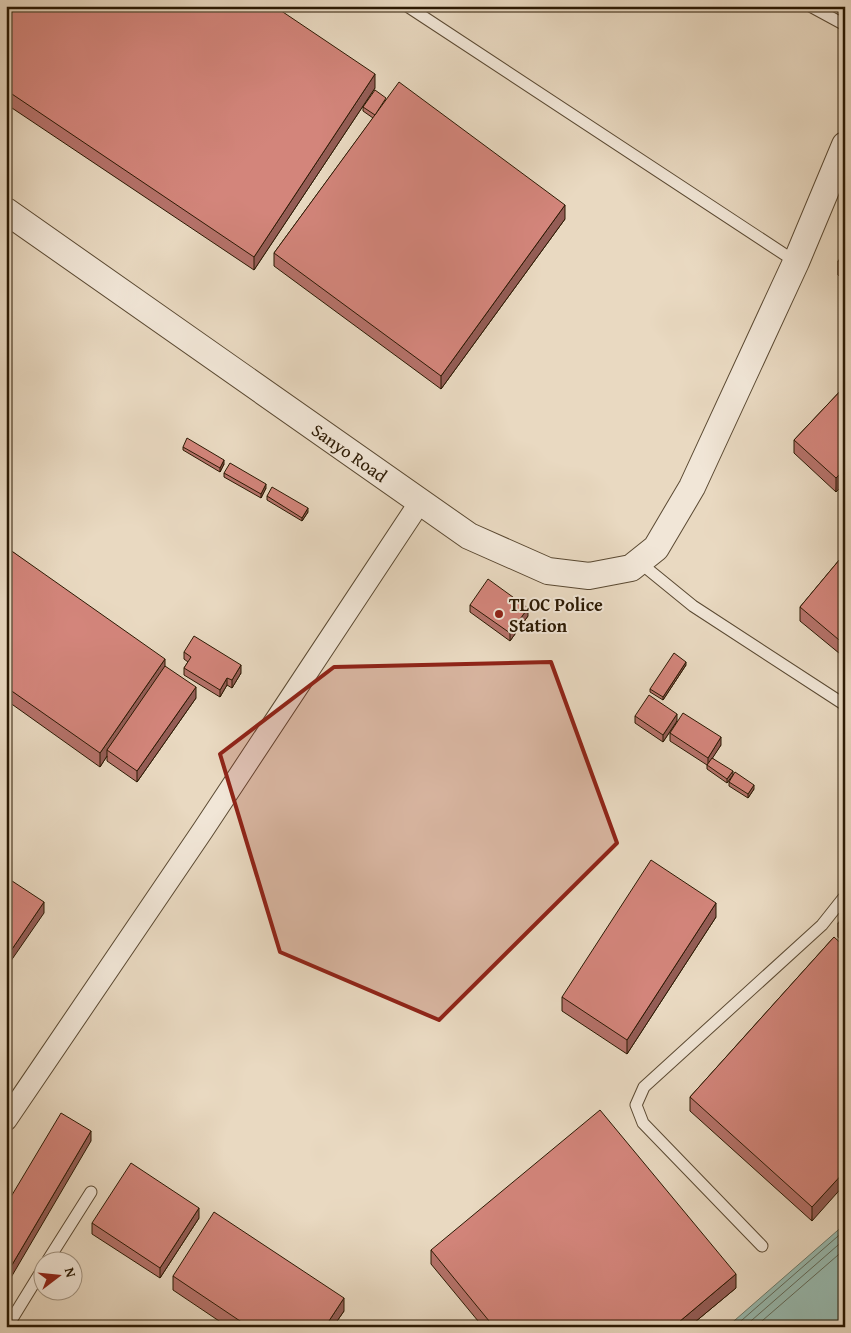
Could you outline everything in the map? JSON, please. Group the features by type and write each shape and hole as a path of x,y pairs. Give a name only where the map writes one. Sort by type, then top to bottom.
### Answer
{"street":[{"name":"Sanyo Road","path":"6,211 469,536 548,571 589,576 631,568 656,548 692,487 796,262 843,154"},
{"path":"6,1120 203,830 420,502"}],"lane":[{"path":"407,6 796,262"},
{"path":"810,6 845,25"},
{"path":"639,562 693,606 845,705"},
{"path":"762,1246 642,1123 636,1105 644,1087 822,925 845,896"},
{"path":"54,1250 91,1192"},
{"path":"7,1327 32,1286"}],"highlighted area":[{"path":"551,662 617,843 439,1020 280,952 220,754 334,667"}],"water":[{"path":"845,1224 845,1327 727,1327"}],"building":[{"path":"6,6 274,6 375,74 254,257 6,90"},
{"path":"399,82 565,205 441,376 274,253"},
{"path":"375,90 386,98 375,115 363,107"},
{"path":"845,253 845,267 838,261"},
{"path":"845,386 845,469 836,478 794,440"},
{"path":"187,438 224,460 220,468 183,447"},
{"path":"230,463 266,484 261,494 224,473"},
{"path":"272,487 308,508 302,518 267,496"},
{"path":"6,547 165,659 100,753 6,687"},
{"path":"845,553 845,645 800,607"},
{"name":"TLOC Police Station","path":"488,579 528,608 510,633 470,605"},
{"path":"194,636 241,665 232,680 227,678 220,690 184,668 191,657 184,652"},
{"path":"674,653 686,662 663,697 650,689"},
{"path":"165,666 196,687 137,771 107,750"},
{"path":"649,695 677,714 663,735 635,716"},
{"path":"683,713 721,737 708,758 670,733"},
{"path":"712,758 733,771 727,779 707,765"},
{"path":"735,772 754,785 748,794 729,782"},
{"path":"651,860 716,903 627,1040 562,997"},
{"path":"6,877 44,902 6,958"},
{"path":"845,915 845,929 838,923"},
{"path":"834,937 845,947 845,1171 812,1207 690,1097"},
{"path":"600,1110 736,1274 673,1327 494,1327 431,1250"},
{"path":"61,1113 91,1131 6,1275 6,1205"},
{"path":"131,1163 199,1208 160,1268 92,1223"},
{"path":"214,1212 344,1298 325,1327 249,1327 173,1276"}],"place":[{"name":"TLOC Police Station","path":"499,614"}]}
